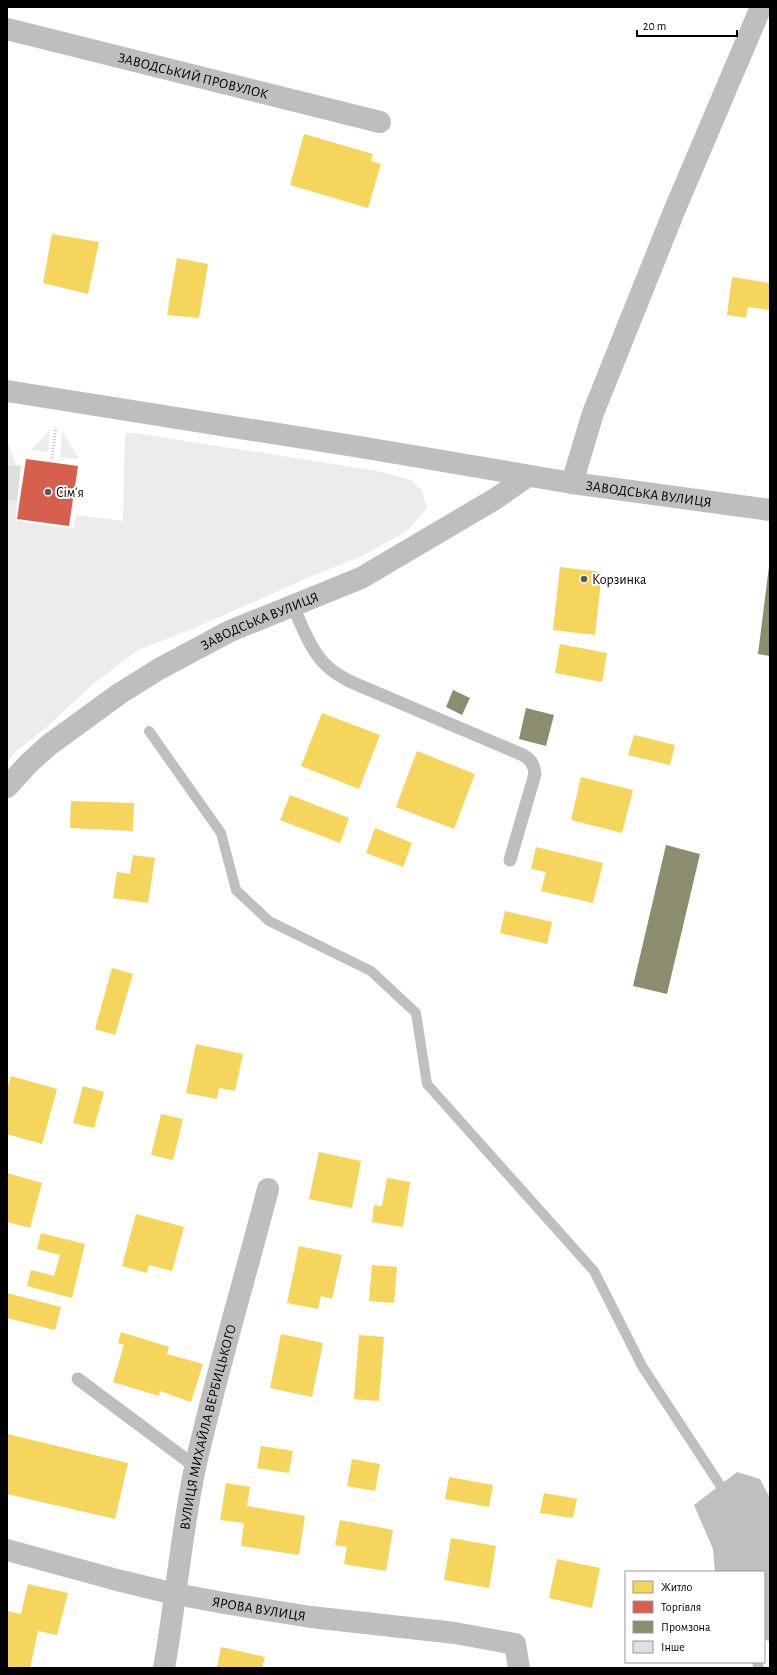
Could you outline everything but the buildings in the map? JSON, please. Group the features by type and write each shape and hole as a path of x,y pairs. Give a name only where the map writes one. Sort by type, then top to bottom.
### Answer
{"street":[{"path":"572,483 599,399 675,209 761,7"},
{"name":"ЗАВОДСЬКИЙ ПРОВУЛОК","path":"7,29 380,122"},
{"name":"ЗАВОДСЬКА ВУЛИЦЯ","path":"7,391 366,448 572,483 770,510"},
{"name":"ЗАВОДСЬКА ВУЛИЦЯ","path":"7,787 28,764 49,745 119,694 159,669 230,631 361,578 495,499 528,476"},
{"name":"ВУЛИЦЯ МИХАЙЛА ВЕРБИЦЬКОГО","path":"164,1668 188,1502 213,1391 268,1189"},
{"name":"ЯРОВА ВУЛИЦЯ","path":"7,1550 175,1594 311,1617 416,1628 515,1644 519,1668"}],"lane":[{"path":"293,606 318,656 327,667 349,682 530,759 534,765 535,774 510,860"},
{"path":"78,1379 196,1467"}],"path":[{"path":"52,458 57,423"}],"shaded area":[{"path":"50,430 48,452 31,450"},
{"path":"62,431 79,459 60,457"},
{"path":"125,433 135,433 378,471 411,480 422,490 427,508 407,531 360,557 312,576 197,627 138,650 92,685 46,728 16,751 7,763 7,500 17,501 16,521 74,529 76,515 123,521"},
{"path":"7,439 16,466 7,465"},
{"path":"737,1472 760,1479 770,1498 770,1642 765,1640 765,1571 715,1571 713,1549 694,1505"}],"waterway":[{"path":"149,731 221,833 236,890 269,921 371,971 416,1013 427,1084 594,1271 642,1366 720,1485"},
{"path":"757,1663 759,1668"}],"place":[{"name":"Сім'я","path":"48,492"},
{"name":"Корзинка","path":"584,579"}]}
